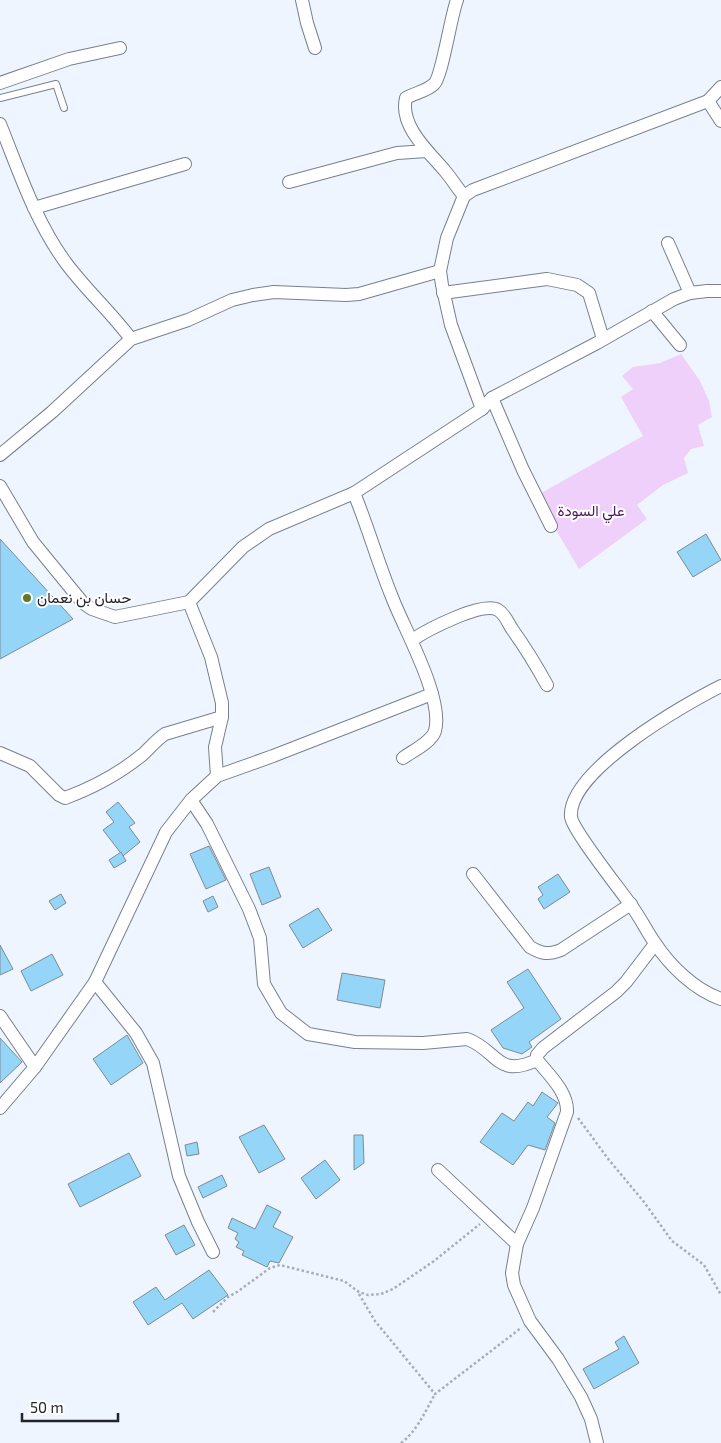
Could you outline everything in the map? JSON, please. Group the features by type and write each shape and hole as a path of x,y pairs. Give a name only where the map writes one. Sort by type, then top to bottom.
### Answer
{"street":[{"path":"302,0 315,48"},
{"path":"456,0 436,83 406,98 404,105 405,114 414,132 464,196"},
{"path":"0,83 69,59 120,48"},
{"path":"482,409 451,325 443,294 440,271 447,238 464,196 473,190 539,164 599,144 638,126 680,113 708,101 721,86"},
{"path":"708,101 721,121"},
{"path":"0,125 44,229 66,262 117,320 131,339"},
{"path":"289,182 397,153 427,151"},
{"path":"34,208 185,164"},
{"path":"668,243 690,293"},
{"path":"0,455 52,412 131,339 188,320 232,300 254,295 274,292 337,295 359,294 440,271"},
{"path":"443,294 547,279 577,285 589,294 603,339"},
{"path":"0,486 33,542 83,603 92,609 115,617 189,602 243,548 269,529 354,493 482,409 492,398 652,311 690,293 721,291"},
{"path":"652,311 680,346"},
{"path":"492,398 523,470 551,526"},
{"path":"354,493 393,599 412,640 432,694 436,722 434,733 429,740 403,758"},
{"path":"189,602 211,657 222,703 222,717 216,747 217,776"},
{"path":"412,640 430,628 450,620 485,609 497,609 503,614 525,646 546,685"},
{"path":"721,686 661,721 604,762 588,778 574,803 571,818 631,904 655,944 683,975 702,989 721,999"},
{"path":"0,1108 36,1067 95,982 166,832 191,800 217,776 432,694"},
{"path":"2,757 30,766 59,795 65,798 100,783 140,756 158,738 222,717"},
{"path":"191,800 207,824 249,909 260,938 264,984 281,1013 308,1034 355,1042 423,1042 467,1039 474,1042 505,1066 524,1066 538,1060"},
{"path":"473,874 530,947 541,954 551,954 561,950 631,904"},
{"path":"597,1443 591,1418 581,1397 558,1358 530,1321 514,1285 512,1273 517,1244 533,1208 567,1112 563,1094 538,1060 537,1055 543,1048 616,992 655,944"},
{"path":"95,982 136,1032 153,1063 179,1176 213,1252"},
{"path":"0,1016 36,1067"},
{"path":"438,1170 517,1244"}],"lane":[{"path":"0,98 56,84 64,108"}],"path":[{"path":"567,1106 644,1202 672,1241 704,1265 721,1295"},
{"path":"213,1312 228,1297 270,1268 280,1266 344,1281 368,1296 381,1294 393,1289 434,1261 488,1217"},
{"path":"359,1292 375,1321 435,1394"},
{"path":"401,1443 408,1438 418,1425 435,1394 530,1321"}],"green space":[{"name":"علي السودة","path":"681,354 700,381 709,401 712,417 698,425 704,446 691,449 684,458 688,473 663,485 637,505 647,519 579,569 536,496 643,436 621,397 633,389 622,376 633,367 660,363"}],"building":[{"path":"706,534 721,560 693,577 677,552"},
{"name":"حسان بن نعمان","path":"0,539 73,619 0,659"},
{"path":"118,802 135,823 129,827 140,842 123,856 103,830 114,822 106,812"},
{"path":"209,846 226,880 206,889 190,854"},
{"path":"121,852 126,861 114,868 109,860"},
{"path":"269,867 281,897 262,905 250,874"},
{"path":"558,874 570,892 544,909 538,899 543,895 538,887"},
{"path":"61,894 66,903 55,910 49,901"},
{"path":"213,896 218,907 208,912 203,901"},
{"path":"318,908 332,930 303,948 289,925"},
{"path":"0,945 13,969 0,975"},
{"path":"52,954 63,975 31,991 21,971"},
{"path":"528,969 561,1019 529,1042 532,1047 522,1054 503,1048 491,1030 524,1008 507,982"},
{"path":"342,973 385,980 380,1008 337,1000"},
{"path":"127,1035 143,1063 111,1085 93,1059"},
{"path":"0,1038 22,1062 0,1083"},
{"path":"542,1092 558,1103 547,1117 555,1123 545,1150 528,1145 513,1165 480,1142 502,1113 514,1121 528,1102 533,1106"},
{"path":"264,1125 285,1159 259,1173 239,1137"},
{"path":"354,1135 363,1135 364,1163 354,1170"},
{"path":"197,1142 199,1154 187,1156 185,1145"},
{"path":"129,1153 141,1176 80,1207 68,1184"},
{"path":"325,1160 340,1180 316,1199 301,1178"},
{"path":"222,1175 227,1186 203,1198 198,1187"},
{"path":"267,1205 281,1212 273,1227 293,1237 279,1263 270,1261 267,1267 242,1255 244,1251 236,1247 239,1242 235,1239 238,1233 228,1228 232,1218 255,1229"},
{"path":"184,1225 195,1245 176,1255 165,1235"},
{"path":"209,1270 228,1295 193,1319 182,1303 148,1325 133,1302 156,1287 165,1300"},
{"path":"624,1336 639,1363 594,1389 583,1369 619,1349 615,1342"}],"place":[{"name":"حسان بن نعمان","path":"27,598"}]}
